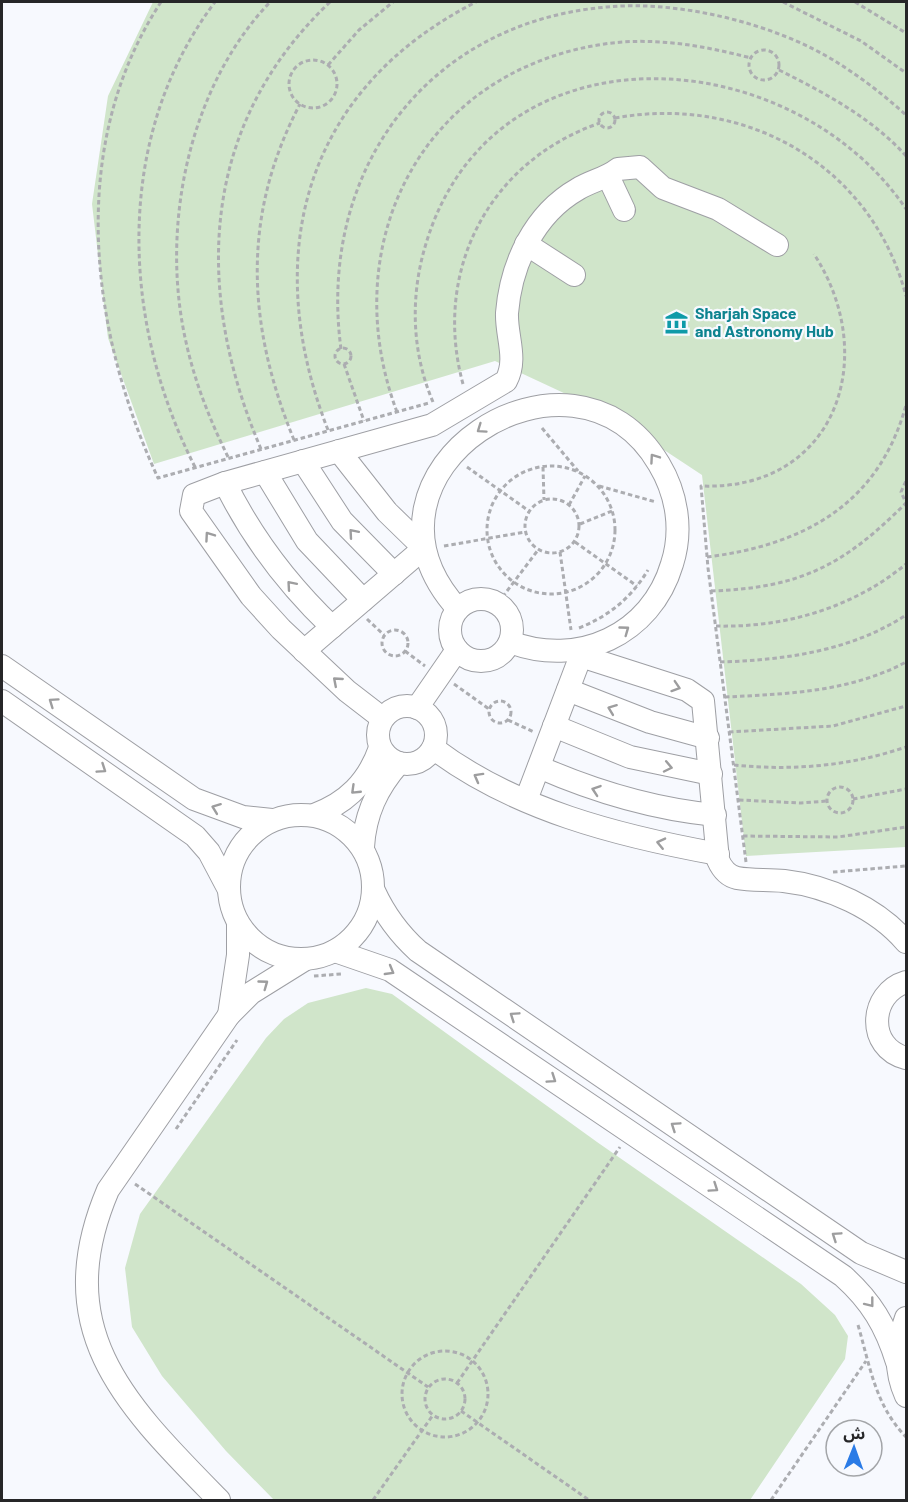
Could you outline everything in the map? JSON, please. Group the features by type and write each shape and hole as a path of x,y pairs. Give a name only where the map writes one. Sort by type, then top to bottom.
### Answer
{"street":[{"path":"611,175 624,210"},
{"path":"382,718 304,651 251,596 191,511 191,500 198,491 432,425 506,381 512,361 507,324 510,296 526,244 543,218 565,197 611,175 631,178 659,200 679,202 690,198 739,220 777,245"},
{"path":"526,244 574,275"},
{"path":"458,609 436,581 439,546 426,506 441,468 451,455 486,424 523,409 562,406 593,412 621,426 650,452 670,486 677,517 676,548 667,578 642,616 609,641 582,653 526,800"},
{"path":"339,451 387,512 439,546"},
{"path":"303,461 342,521 394,574"},
{"path":"265,472 307,541 363,600"},
{"path":"225,483 249,528 279,570 332,627"},
{"path":"304,651 394,574 439,546"},
{"path":"479,598 498,603 511,619 510,642 500,655 493,659 477,661 463,654 450,629 458,609 479,598"},
{"path":"510,642 546,652 582,653 696,694 706,706 718,735 711,774 718,854 722,867 731,876 787,881 836,895 871,912 906,942"},
{"path":"423,712 463,654"},
{"path":"2,666 194,799 243,817 272,820"},
{"path":"568,690 632,716 718,735"},
{"path":"2,701 187,829 209,852 228,888"},
{"path":"410,706 423,712 436,735 433,748 429,754 415,763 399,763 392,760 380,748 377,733 382,718 394,708 410,706"},
{"path":"552,733 630,757 711,774"},
{"path":"314,815 352,795 370,772 380,748"},
{"path":"433,748 477,777 526,800 600,827 718,854"},
{"path":"363,847 371,806 384,781 399,763"},
{"path":"539,767 624,799 684,812 715,815"},
{"path":"219,1500 158,1435 122,1392 106,1367 95,1339 88,1310 86,1280 93,1229 108,1190 236,1023 251,993 305,969 350,940 363,926 371,909 374,891 372,870 363,847 351,834 334,822 314,815 292,815 272,820 254,832 240,848 231,867 228,888 231,907 238,924 255,944 305,969"},
{"path":"374,891 386,916 401,936 418,951 861,1253 906,1272"},
{"path":"236,1023 238,924"},
{"path":"335,951 373,962 390,970 843,1276 862,1293 878,1314 897,1362 906,1396"},
{"path":"906,982 891,989 884,997 876,1016 876,1026 892,1052 906,1058"},
{"path":"897,1362 899,1339 906,1318"}],"path":[{"path":"161,2 132,57 122,84 106,145 98,217 100,284 110,344 123,393 158,478 443,399"},
{"path":"195,467 171,415 147,338 140,292 138,237 143,177 157,117 179,60 214,2"},
{"path":"228,457 204,404 185,340 178,259 181,199 193,139 213,87 242,36 270,2"},
{"path":"261,448 240,397 223,333 218,258 224,191 237,139 265,79 294,39 330,2"},
{"path":"328,66 359,30 393,2"},
{"path":"328,430 306,361 298,315 298,248 311,183 336,129 374,78 416,38 476,2"},
{"path":"783,2 861,41 906,73"},
{"path":"855,2 906,33"},
{"path":"341,349 337,301 340,251 350,206 368,160 387,129 425,84 456,59 512,30 562,14 609,6 658,8 716,16 761,29 836,62 906,115"},
{"path":"397,412 387,382 378,338 376,291 382,246 394,205 414,165 427,145 461,108 480,92 522,68 560,53 600,44 666,42 711,48 751,58"},
{"path":"762,50 771,51 779,61 779,70 769,80 756,78 750,71 751,58 762,50"},
{"path":"309,60 328,66 337,82 331,100 319,107 300,104 289,89 293,70 309,60"},
{"path":"779,70 812,86 863,118 906,156"},
{"path":"294,440 282,411 266,356 258,306 256,260 273,166 300,104"},
{"path":"615,118 663,112 702,114 759,130 797,150 836,177 867,211 890,250 906,296"},
{"path":"600,123 601,117 606,113 615,118"},
{"path":"600,123 609,128 614,124 615,118"},
{"path":"465,391 455,347 454,308 460,269 475,233 497,195 525,164 559,140 600,123"},
{"path":"746,866 734,765 718,735 725,698 707,557 701,486 746,483 778,470 793,461 819,436 837,405 843,387 846,362 843,324 833,287 814,254"},
{"path":"344,364 351,357 348,350 341,349 336,353 336,359 344,364 364,421"},
{"path":"707,557 770,545 815,526 848,503 875,473 897,433 906,405"},
{"path":"538,421 553,444 579,472 597,485 662,503"},
{"path":"468,459 462,466 529,511"},
{"path":"579,472 556,466 543,466 520,474 501,491 490,512 488,538 494,559 514,582 542,593 566,592 589,581 606,564 614,541 612,511 597,485"},
{"path":"543,466 544,500"},
{"path":"569,505 585,476"},
{"path":"711,591 775,584 819,571 841,559 881,528 906,503 901,492 906,481"},
{"path":"544,500 557,500 569,505 579,524 575,542 560,552 545,553 538,550 532,545 525,532 529,511 544,500"},
{"path":"579,524 612,511"},
{"path":"439,546 525,532"},
{"path":"575,542 637,586"},
{"path":"498,603 538,550"},
{"path":"560,552 571,630"},
{"path":"716,626 778,623 818,612 868,591 906,564"},
{"path":"563,632 609,613 637,586 650,566"},
{"path":"720,662 765,660 828,648 863,637 906,615"},
{"path":"394,630 403,633 408,642 405,651 397,656 387,653 382,645 385,635 394,630"},
{"path":"405,651 489,709 490,717 496,723 508,720 552,733"},
{"path":"725,698 803,693 827,689 868,678 906,662"},
{"path":"489,709 499,701 508,704 511,711 508,720"},
{"path":"718,735 833,726 906,706"},
{"path":"734,765 779,768 834,765 906,747"},
{"path":"841,787 850,791 853,799 851,808 843,813 834,812 827,801 829,792 841,787"},
{"path":"853,799 906,789"},
{"path":"738,800 801,803 827,801"},
{"path":"743,836 838,837 906,827"},
{"path":"305,969 351,974"},
{"path":"170,1137 236,1023"},
{"path":"457,1383 622,1143"},
{"path":"129,1193 142,1175"},
{"path":"135,1184 428,1387"},
{"path":"454,1352 473,1360 480,1368 488,1386 487,1406 478,1423 455,1436 437,1436 414,1424 405,1408 402,1390 408,1373 415,1364 433,1353 454,1352"},
{"path":"771,1500 866,1361 885,1412 906,1437"},
{"path":"440,1379 457,1383 464,1394 461,1411 448,1419 433,1415 425,1404 428,1387 440,1379"},
{"path":"461,1411 589,1500"},
{"path":"374,1500 433,1415"}],"green space":[{"path":"153,2 906,2 906,847 746,856 702,475 611,415 495,361 154,464 108,338 92,204 108,96"},
{"path":"366,988 392,994 597,1142 801,1284 835,1315 848,1336 845,1359 750,1500 274,1500 226,1451 162,1376 132,1327 125,1268 140,1214 266,1038 284,1019 308,1003"}],"place":[{"name":"Sharjah Space and Astronomy Hub","path":"677,322"}]}
